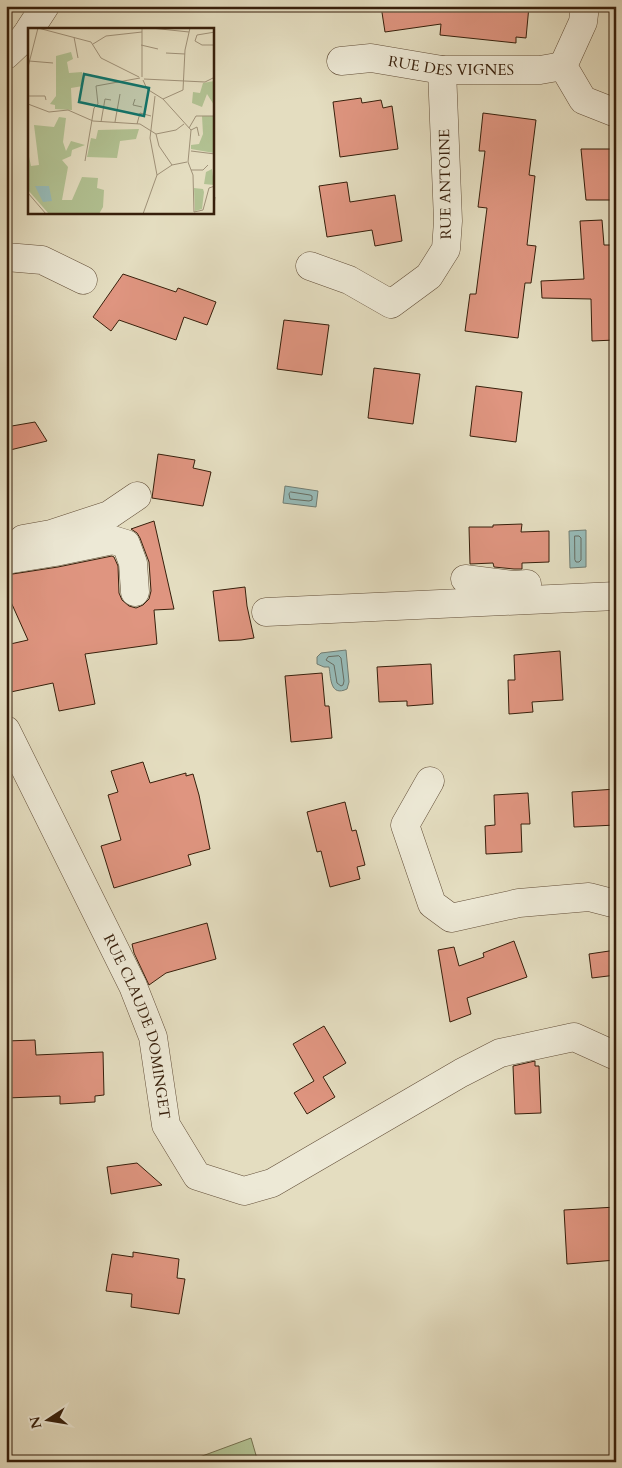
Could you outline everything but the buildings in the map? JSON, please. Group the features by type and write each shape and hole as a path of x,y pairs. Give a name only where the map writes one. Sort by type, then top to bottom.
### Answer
{"street":[{"path":"30,28 45,6"},
{"path":"586,6 583,22 563,66 584,100 616,113"},
{"path":"6,56 28,32"},
{"name":"RUE DES VIGNES","path":"341,61 371,58 442,70 540,70 563,66"},
{"name":"RUE ANTOINE","path":"310,266 349,280 390,304 429,276 446,249 448,221 442,70"},
{"path":"6,257 42,260 83,280"},
{"path":"6,541 51,534 101,518 109,515 137,496"},
{"path":"6,560 113,540 126,544 133,563 135,592"},
{"path":"465,579 514,585 616,581"},
{"path":"266,612 616,596"},
{"name":"RUE CLAUDE DOMINGET","path":"6,730 133,986 154,1037 166,1125 197,1176 244,1191 272,1183 460,1073 500,1053 574,1037 616,1056"},
{"path":"430,781 405,824 432,904 451,918 519,903 589,897 616,904"}],"green space":[{"path":"251,1438 258,1462 186,1462"}],"water":[{"path":"285,486 318,491 316,507 283,503"},
{"path":"586,530 586,567 570,568 569,531"},
{"path":"346,650 349,682 347,689 341,691 332,685 329,667 317,664 317,657 321,653"}]}
